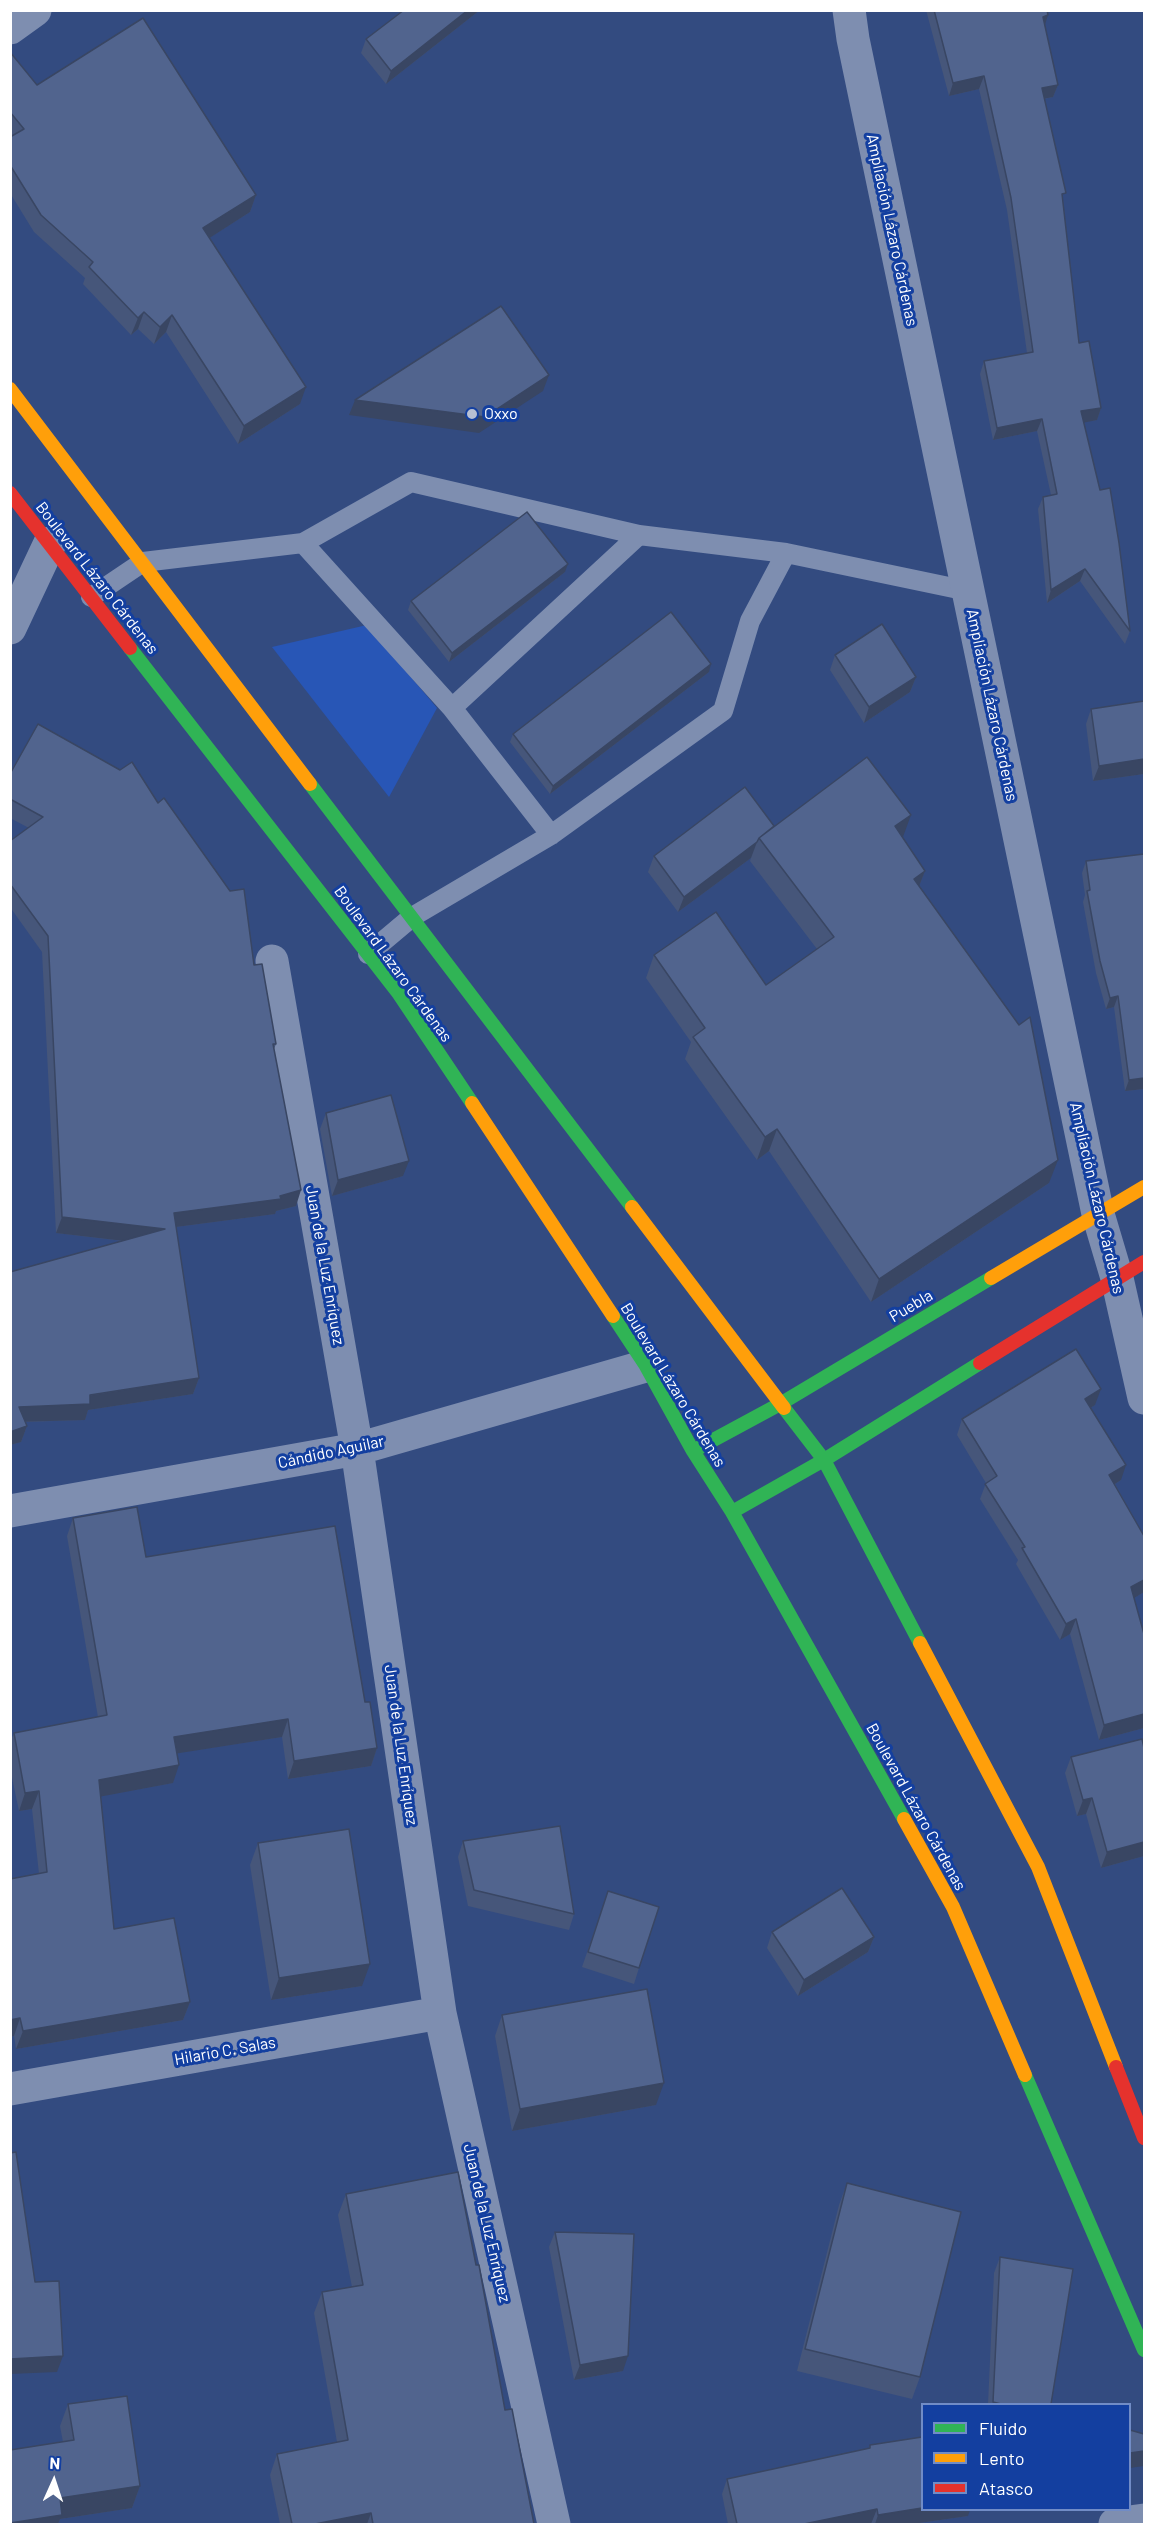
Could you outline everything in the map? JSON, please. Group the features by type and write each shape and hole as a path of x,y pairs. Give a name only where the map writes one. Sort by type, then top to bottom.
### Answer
{"main road":[{"path":"10,389 824,1460 1038,1867 1144,2138"},
{"name":"Boulevard Lázaro Cárdenas","path":"10,493 405,1004 646,1366 693,1451 732,1512 953,1907 1143,2343"},
{"name":"Puebla","path":"693,1451 780,1404 1144,1187"},
{"path":"732,1512 824,1460 1144,1262"}],"street":[{"path":"10,28 35,10"},
{"name":"Ampliación Lázaro Cárdenas","path":"849,10 853,39 1098,1214 1117,1278 1144,1398"},
{"path":"10,628 50,543"},
{"name":"Juan de la Luz Enríquez","path":"272,962 357,1449 440,2013 554,2524"},
{"name":"Cándido Aguilar","path":"10,1511 357,1449 646,1366"},
{"name":"Hilario C. Salas","path":"10,2089 440,2013"},
{"path":"1115,2524 1144,2520"}],"lane":[{"path":"91,597 143,562 303,543 411,482 639,535 786,553 968,591"},
{"path":"452,708 639,535"},
{"path":"303,543 452,708 550,835"},
{"path":"368,954 412,917 550,835 723,711 750,621 786,553"}],"shaded area":[{"path":"367,625 437,708 389,797 272,647"}],"building":[{"path":"404,10 468,10 391,71 366,39"},
{"path":"934,10 1047,10 1048,15 1043,17 1058,85 1042,88 1066,193 1062,194 1079,343 1089,341 1101,408 1081,411 1100,490 1110,488 1130,631 1085,569 1051,590 1043,497 1057,494 1042,419 997,428 984,361 1033,352 1011,198 984,76 953,83"},
{"path":"143,18 256,195 203,228 306,387 244,426 172,315 160,327 144,312 138,318 89,267 93,262 41,215 10,165 10,137 24,129 10,112 10,52 37,85"},
{"path":"501,306 549,375 485,417 355,400"},
{"path":"527,512 568,564 452,653 411,601"},
{"path":"671,612 711,664 553,786 513,734"},
{"path":"882,624 916,677 869,707 835,655"},
{"path":"1144,701 1144,759 1099,766 1091,709"},
{"path":"38,724 120,770 132,762 158,803 164,798 230,891 244,889 254,965 262,964 276,1044 273,1044 301,1190 280,1196 281,1199 174,1213 199,1378 90,1395 90,1404 19,1407 27,1426 10,1432 10,1272 165,1229 62,1217 48,936 10,884 10,841 43,817 10,799 10,774"},
{"path":"867,757 911,815 895,826 925,871 914,879 1019,1025 1030,1017 1058,1160 879,1279 777,1129 765,1137 693,1037 705,1028 654,955 716,912 766,985 834,937 759,838"},
{"path":"745,787 774,826 757,842 684,897 654,856"},
{"path":"1144,854 1144,1078 1129,1080 1118,996 1110,998 1100,961 1087,891 1090,890 1086,861"},
{"path":"391,1095 409,1161 338,1180 326,1113"},
{"path":"1076,1349 1101,1389 1085,1399 1126,1465 1109,1475 1144,1536 1144,1580 1131,1587 1144,1634 1144,1714 1104,1725 1076,1619 1066,1624 1022,1548 1025,1547 985,1484 997,1476 962,1419"},
{"path":"137,1507 146,1557 335,1526 365,1702 370,1702 377,1748 294,1761 288,1719 174,1737 179,1765 99,1780 114,1929 174,1918 190,2002 23,2031 20,2018 10,2020 10,1879 47,1872 39,1791 25,1793 14,1733 107,1715 73,1518"},
{"path":"1142,1739 1144,1748 1144,1842 1107,1852 1092,1798 1083,1800 1071,1757"},
{"path":"560,1826 574,1914 474,1890 463,1841"},
{"path":"349,1829 370,1964 279,1978 258,1843"},
{"path":"842,1888 874,1937 804,1980 772,1932"},
{"path":"608,1891 659,1907 639,1968 588,1952"},
{"path":"647,1989 664,2083 520,2109 502,2015"},
{"path":"16,2152 35,2282 59,2281 63,2356 10,2359 10,2153"},
{"path":"458,2172 476,2265 479,2265 505,2410 512,2409 534,2524 373,2524 371,2513 315,2524 292,2524 277,2454 348,2440 322,2292 363,2285 346,2194"},
{"path":"847,2183 961,2212 920,2377 805,2349"},
{"path":"555,2232 634,2234 628,2356 580,2365"},
{"path":"1000,2257 1073,2269 1051,2403 993,2402"},
{"path":"127,2396 140,2486 60,2498 62,2515 10,2523 10,2450 74,2440 68,2404"},
{"path":"1131,2430 1144,2434 1144,2451 1131,2453"},
{"path":"921,2437 921,2508 878,2515 877,2509 804,2524 737,2524 727,2479 870,2448 870,2445"}],"traffic: fast":[{"path":"130,648 399,994 472,1103"},
{"path":"310,784 632,1207"},
{"path":"693,1451 780,1404 991,1278"},
{"path":"613,1316 646,1366 693,1451 732,1512 904,1819"},
{"path":"732,1512 824,1460 980,1363"},
{"path":"784,1408 824,1460 920,1643"},
{"path":"1025,2075 1144,2350"}],"traffic: slow":[{"path":"10,389 310,784"},
{"path":"472,1103 613,1316"},
{"path":"991,1278 1144,1187"},
{"path":"632,1207 784,1408"},
{"path":"920,1643 1038,1867 1116,2067"},
{"path":"904,1819 953,1907 1025,2075"}],"traffic: jam":[{"path":"10,493 130,648"},
{"path":"980,1363 1144,1262"},
{"path":"1116,2067 1144,2138"}],"place":[{"name":"Oxxo","path":"472,414"}]}
